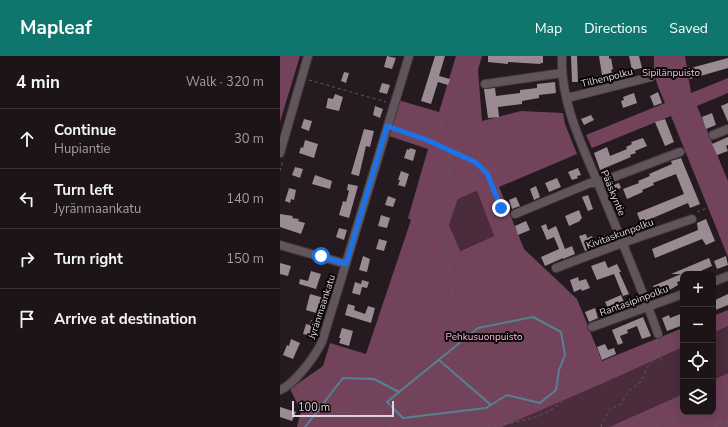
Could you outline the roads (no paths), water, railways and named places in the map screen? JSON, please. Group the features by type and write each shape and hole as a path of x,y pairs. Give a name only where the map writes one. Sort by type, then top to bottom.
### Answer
{"street":[{"path":"280,153 308,56"},
{"name":"Jyränmaankatu","path":"280,390 293,380 316,354 322,342 409,56"},
{"name":"Pääskyntie","path":"562,56 562,73 576,132 649,307 658,334"},
{"path":"485,84 562,73"},
{"name":"Tilhenpolku","path":"567,98 651,77"},
{"path":"713,135 728,129"},
{"path":"515,214 590,183 598,183 680,152"},
{"name":"Kivitaskunpolku","path":"556,268 692,219"},
{"path":"280,245 346,264"},
{"path":"716,281 728,276"},
{"name":"Rantasipinpolku","path":"588,326 649,307 680,295"}],"waterway":[{"path":"305,427 343,378 374,379 399,392 478,328 533,317 561,332 565,355 559,370 556,390 540,403 507,395 486,408 403,418 387,402 399,392"},
{"path":"439,360 491,405"}],"park label":[{"name":"Sipilänpuisto","path":"671,73"},
{"name":"Pehkusuonpuisto","path":"484,337"}]}
